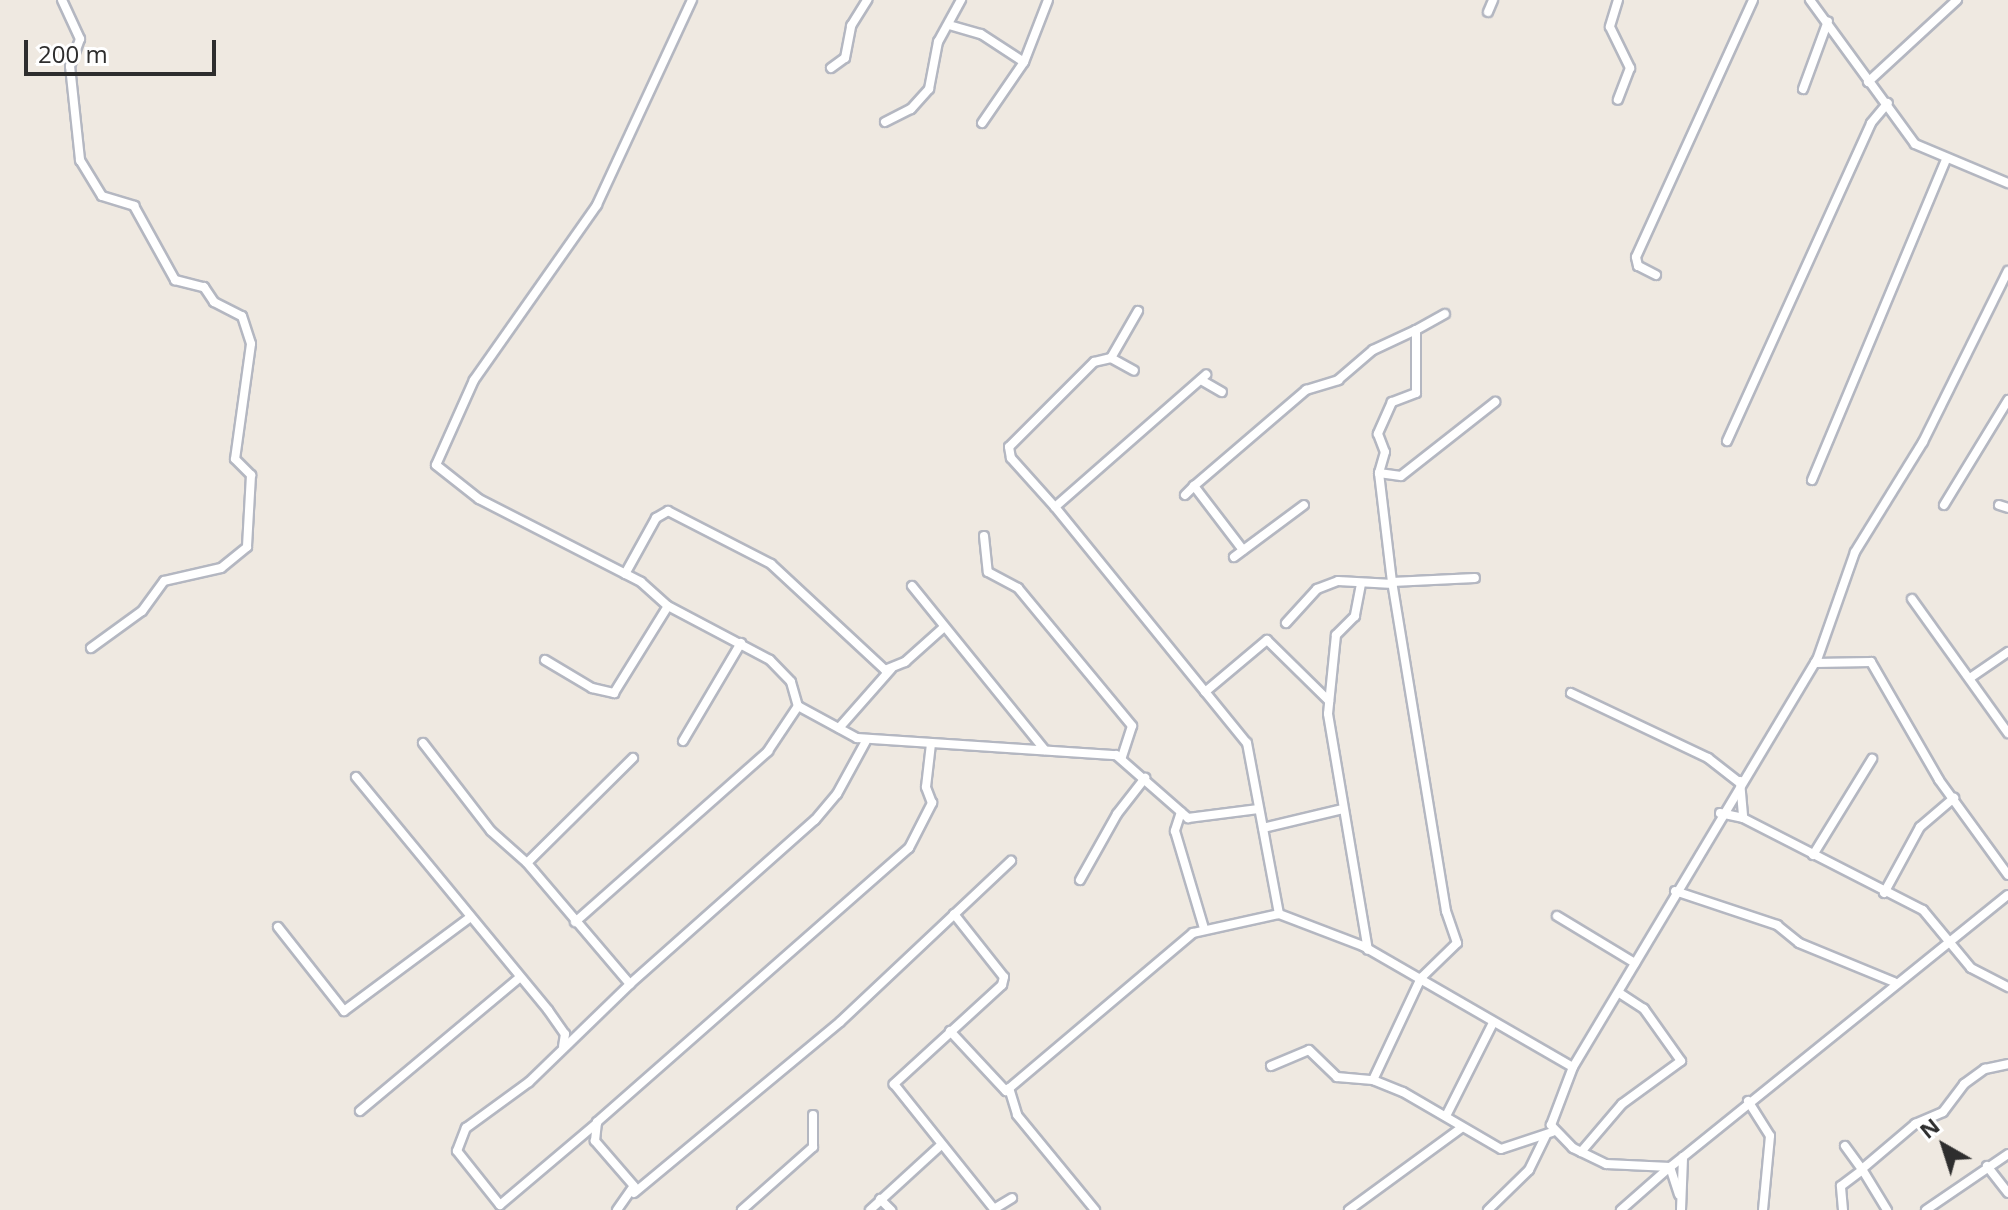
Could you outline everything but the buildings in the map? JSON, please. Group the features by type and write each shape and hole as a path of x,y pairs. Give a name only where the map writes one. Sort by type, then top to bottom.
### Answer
{"street":[{"path":"62,0 80,39 70,66 80,160 102,196 134,206 175,280 204,287 214,302 242,316 251,344 235,459 251,475 247,547 221,568 164,581 142,611 91,648"},
{"path":"692,0 597,205 474,380 436,465 491,507 625,574 668,606 741,643 779,667 798,706 866,741 1122,757 1181,812 1196,819 1258,809"},
{"path":"831,68 845,58 851,26 867,0"},
{"path":"982,123 1024,62 1048,0"},
{"path":"1488,12 1493,0"},
{"path":"1618,0 1610,27 1630,68 1618,100"},
{"path":"1656,275 1638,266 1636,257 1753,0"},
{"path":"1810,0 1915,144 2008,183"},
{"path":"1868,82 1957,0"},
{"path":"885,122 911,109 929,89 938,42 959,1"},
{"path":"1803,89 1828,21"},
{"path":"949,25 981,34 1024,62"},
{"path":"1727,441 1871,123 1888,103"},
{"path":"1812,480 1947,158"},
{"path":"1488,1210 1529,1170 1549,1134 1573,1067 1619,993 1739,781 1815,663 1855,552 1923,442 2008,271"},
{"path":"1111,358 1138,311"},
{"path":"1185,495 1306,390 1338,380 1373,350 1445,314"},
{"path":"1373,1080 1421,978 1457,943 1446,911 1393,583 1379,473 1385,452 1378,434 1392,402 1416,393 1416,330"},
{"path":"1134,371 1111,358 1094,362 1009,447 1011,458 1055,507 1247,743 1279,914"},
{"path":"1055,507 1203,378 1222,392"},
{"path":"1944,505 2008,400"},
{"path":"1379,473 1401,476 1495,402"},
{"path":"1194,486 1243,550"},
{"path":"1234,557 1304,505"},
{"path":"625,574 656,518 668,511 771,564 869,658 891,669"},
{"path":"984,536 988,572 1018,588 1132,726 1122,757"},
{"path":"1286,623 1317,589 1338,581 1361,584 1475,578"},
{"path":"1361,584 1355,616 1336,635 1329,701 1343,809 1368,950"},
{"path":"912,586 1045,750"},
{"path":"1912,599 2008,733"},
{"path":"545,660 592,688 614,693 668,606"},
{"path":"839,728 891,669 943,628"},
{"path":"1205,692 1267,640 1329,701"},
{"path":"683,741 741,643"},
{"path":"1970,678 2008,652"},
{"path":"1815,663 1871,662 1954,798 2008,875"},
{"path":"1571,693 1708,758 1739,781 1743,818"},
{"path":"575,922 768,751 798,706"},
{"path":"866,741 837,794 815,820 630,984 529,1082 466,1128 457,1151 500,1205 909,848 932,803 926,787 931,744"},
{"path":"423,743 491,831 527,863 630,984"},
{"path":"527,863 633,758"},
{"path":"1813,855 1872,759"},
{"path":"356,777 565,1034 563,1047"},
{"path":"1080,880 1117,814 1145,778"},
{"path":"1884,893 1920,827 1954,798"},
{"path":"1263,828 1343,809"},
{"path":"1181,812 1175,831 1204,928"},
{"path":"1720,813 1743,818 1884,893 1923,910 1953,940 1971,968 2008,987"},
{"path":"617,1210 840,1022 1011,861"},
{"path":"1675,891 1777,925 1799,943 1894,982"},
{"path":"1621,1210 1894,982 1953,940 2008,895"},
{"path":"954,914 1004,977 950,1031 893,1080 995,1210 1012,1198"},
{"path":"1009,1088 1136,977 1204,928 1279,914 1368,950 1573,1067"},
{"path":"1557,916 1635,963"},
{"path":"278,927 344,1011 469,918"},
{"path":"360,1111 518,979"},
{"path":"1581,1152 1622,1104 1681,1061 1644,1009 1619,993"},
{"path":"1446,1116 1493,1023"},
{"path":"950,1031 997,1086 1009,1088"},
{"path":"1271,1066 1309,1050 1337,1077 1373,1080 1446,1116 1461,1128 1501,1149 1549,1134 1606,1164 1670,1167"},
{"path":"1843,1210 1841,1186 1915,1124 1943,1112 1964,1084 1985,1069 2008,1064"},
{"path":"1009,1088 1017,1115 1095,1210"},
{"path":"1748,1101 1770,1136 1763,1210"},
{"path":"742,1210 813,1147 813,1115"},
{"path":"597,1122 595,1141 629,1177 634,1193"},
{"path":"1349,1210 1461,1128"},
{"path":"870,1210 941,1145"},
{"path":"1845,1146 1887,1210"},
{"path":"1927,1210 2008,1154"},
{"path":"1681,1210 1683,1157"},
{"path":"1987,1166 2008,1193"},
{"path":"1670,1167 1680,1200"},
{"path":"880,1199 891,1210"}]}
